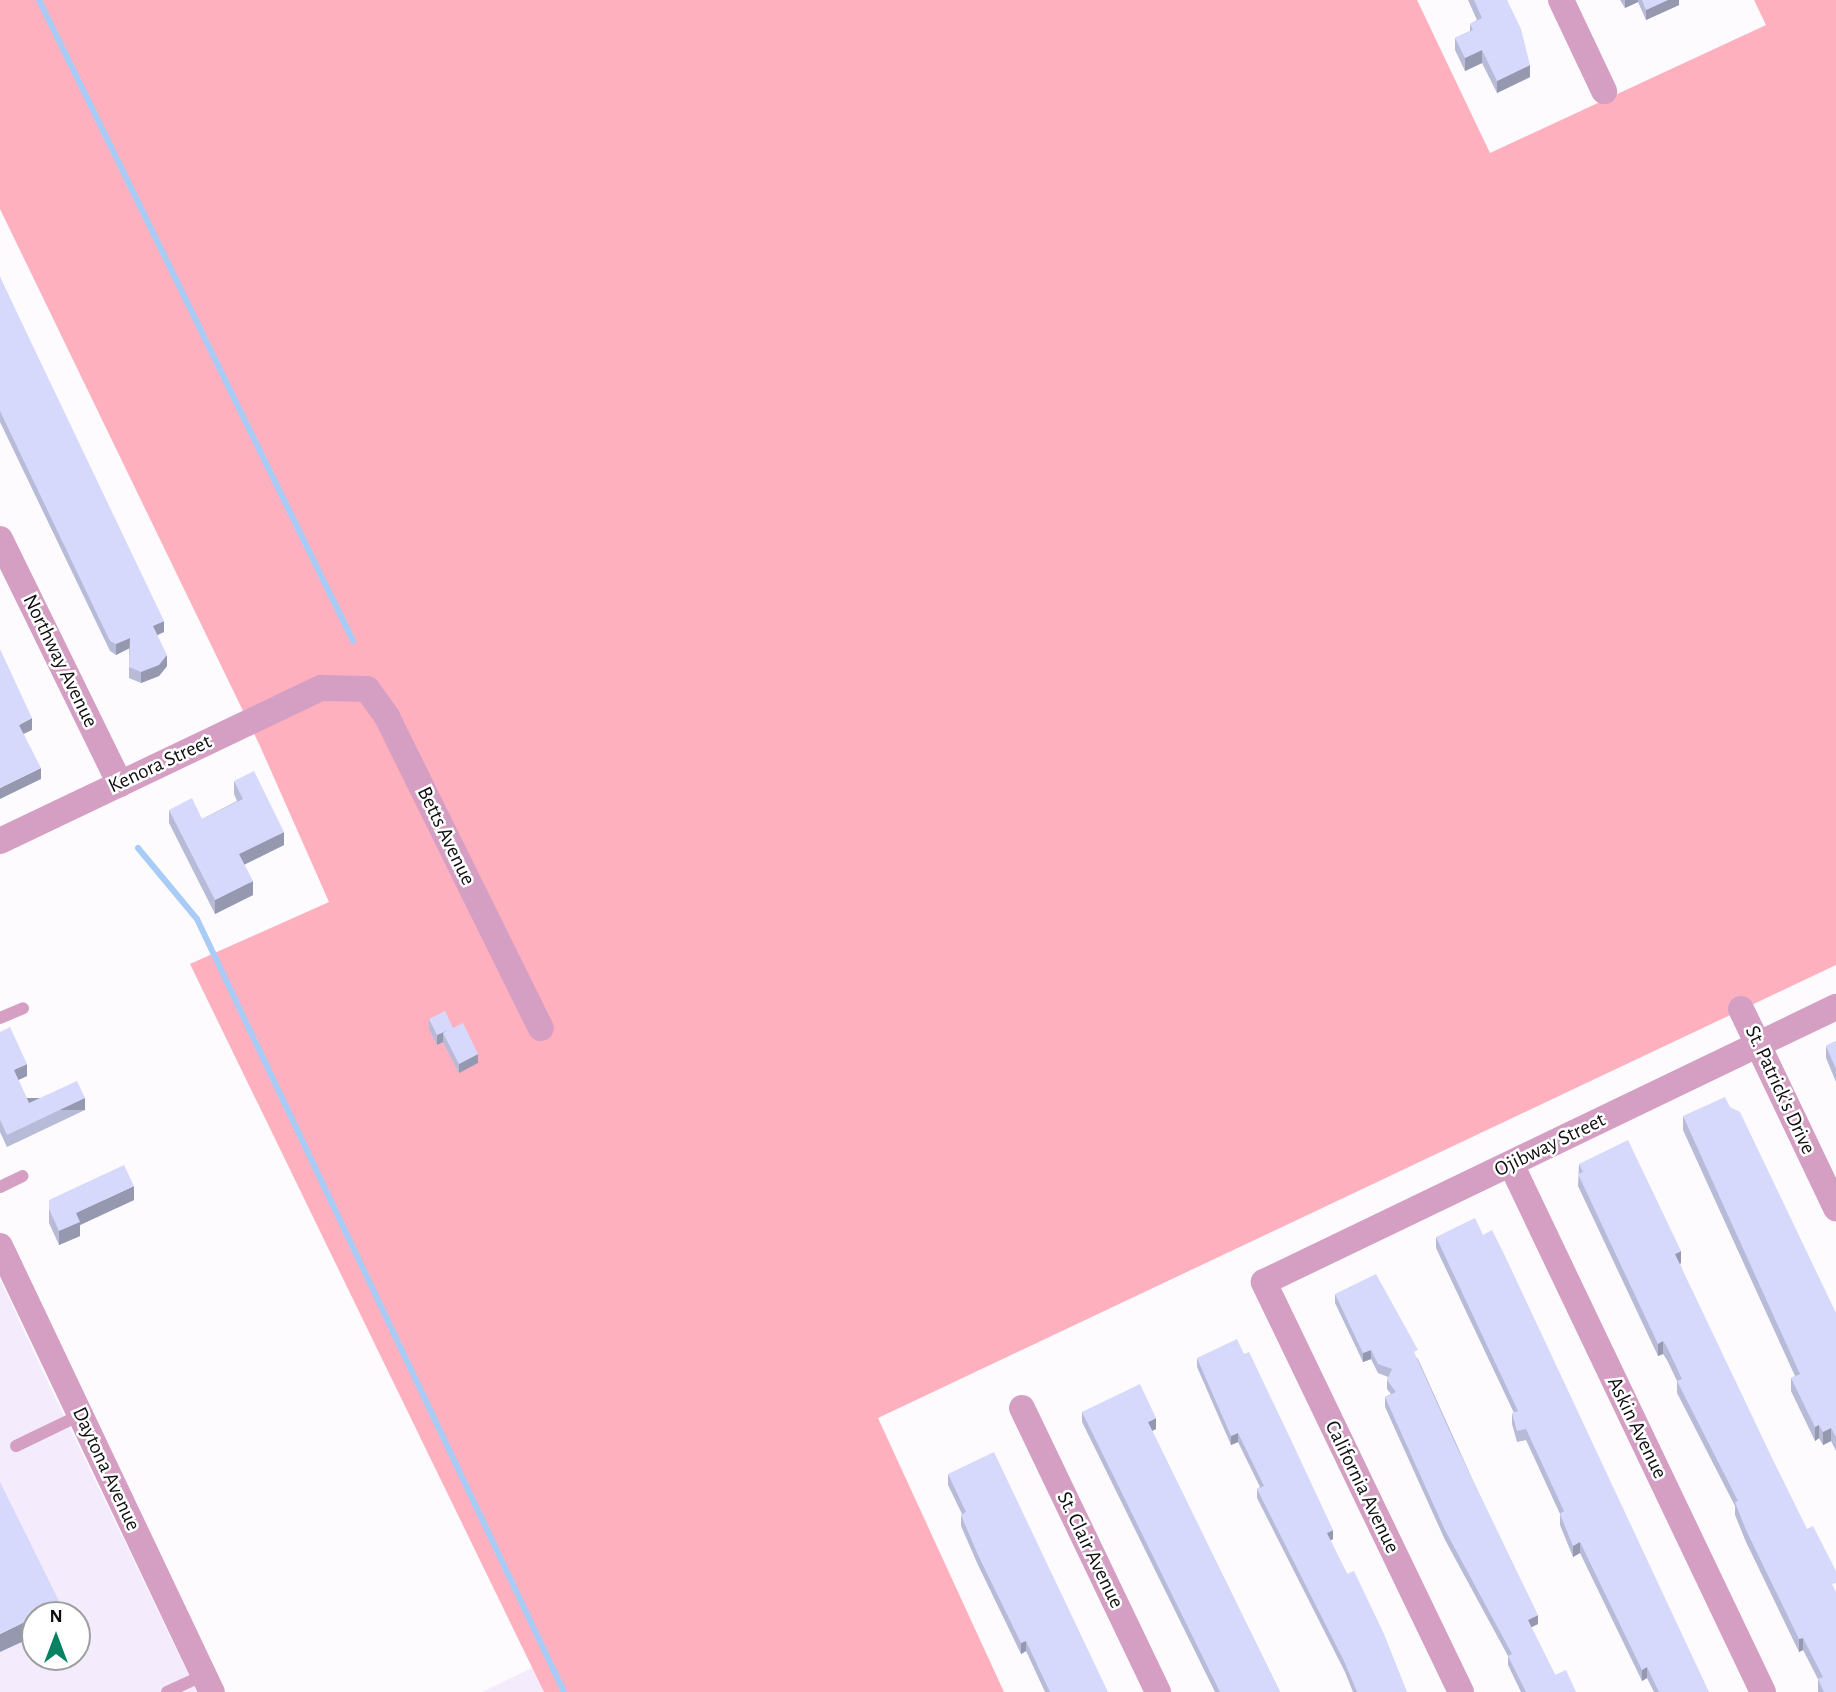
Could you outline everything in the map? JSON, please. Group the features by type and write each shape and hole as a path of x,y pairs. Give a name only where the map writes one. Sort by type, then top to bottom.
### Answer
{"street":[{"path":"1561,0 1604,91"},
{"name":"Northway Avenue","path":"0,538 120,784"},
{"name":"Kenora Street","path":"0,841 321,688"},
{"name":"Betts Avenue","path":"321,688 367,689 387,718 541,1028"},
{"name":"Ojibway Street","path":"1264,1282 1836,1007"},
{"name":"St. Patrick's Drive","path":"1741,1009 1836,1208"},
{"name":"Askin Avenue","path":"1511,1164 1763,1692"},
{"name":"Daytona Avenue","path":"0,1246 208,1684"},
{"name":"California Avenue","path":"1264,1282 1461,1692"},
{"name":"St. Clair Avenue","path":"1022,1408 1158,1692"}],"lane":[{"path":"0,1018 23,1008"},
{"path":"0,1187 23,1176"},
{"path":"16,1446 80,1415"},
{"path":"167,1692 208,1684"}],"shaded area":[{"path":"0,0 1417,0 1490,153 1766,25 1754,0 1836,0 1836,965 878,1418 1004,1692 544,1692 190,964 329,902 260,746 0,209"},
{"path":"0,1279 52,1391 197,1692 0,1692"},
{"path":"532,1668 544,1692 482,1692"}],"building":[{"path":"1474,0 1507,0 1521,29 1530,65 1497,81 1482,50 1465,58 1455,38 1473,30 1470,24 1482,18"},
{"path":"1642,0 1668,0 1646,10"},
{"path":"0,277 164,621 153,626 167,655 159,665 141,672 129,667 130,638 116,644 110,641 0,411"},
{"path":"0,649 32,718 19,725 41,768 0,788"},
{"path":"254,771 284,832 239,854 253,881 215,900 169,810 192,798 202,819 243,799 234,781"},
{"path":"445,1011 453,1028 463,1023 478,1054 459,1064 443,1033 448,1030 437,1035 429,1019"},
{"path":"10,1027 27,1064 14,1070 29,1103 77,1081 85,1098 7,1135 0,1120 0,1032"},
{"path":"1836,1041 1836,1069 1826,1046"},
{"path":"1725,1097 1730,1107 1740,1112 1836,1313 1836,1437 1831,1428 1823,1432 1819,1425 1815,1427 1791,1378 1800,1374 1683,1116"},
{"path":"1628,1140 1681,1251 1675,1254 1774,1462 1807,1529 1813,1526 1836,1571 1836,1583 1832,1584 1836,1592 1836,1692 1824,1692 1818,1679 1823,1677 1803,1638 1799,1639 1746,1530 1735,1502 1738,1501 1677,1381 1682,1379 1667,1347 1663,1341 1658,1344 1578,1174 1583,1172 1579,1164"},
{"path":"124,1165 134,1186 76,1213 80,1222 59,1231 49,1209 49,1200"},
{"path":"1475,1218 1483,1235 1492,1230 1505,1256 1709,1692 1659,1692 1647,1667 1642,1670 1580,1542 1573,1546 1560,1514 1564,1511 1526,1429 1517,1431 1512,1413 1518,1411 1436,1237"},
{"path":"1376,1274 1418,1350 1414,1352 1454,1441 1538,1615 1528,1620 1555,1675 1566,1670 1576,1692 1526,1692 1508,1656 1512,1654 1445,1530 1385,1397 1396,1392 1387,1380 1392,1369 1378,1364 1371,1350 1363,1353 1335,1294"},
{"path":"1237,1339 1244,1354 1249,1352 1333,1530 1327,1533 1347,1574 1354,1571 1384,1634 1407,1692 1357,1692 1257,1489 1264,1486 1238,1433 1231,1436 1197,1358"},
{"path":"1140,1384 1156,1418 1148,1422 1280,1692 1220,1692 1082,1412"},
{"path":"994,1452 1108,1692 1050,1692 1026,1641 1021,1643 978,1555 961,1515 966,1512 948,1474"},
{"path":"0,1482 59,1601 21,1601 21,1624 0,1634"}],"waterway":[{"path":"39,0 353,641"},
{"path":"138,848 197,919 564,1692"}]}
